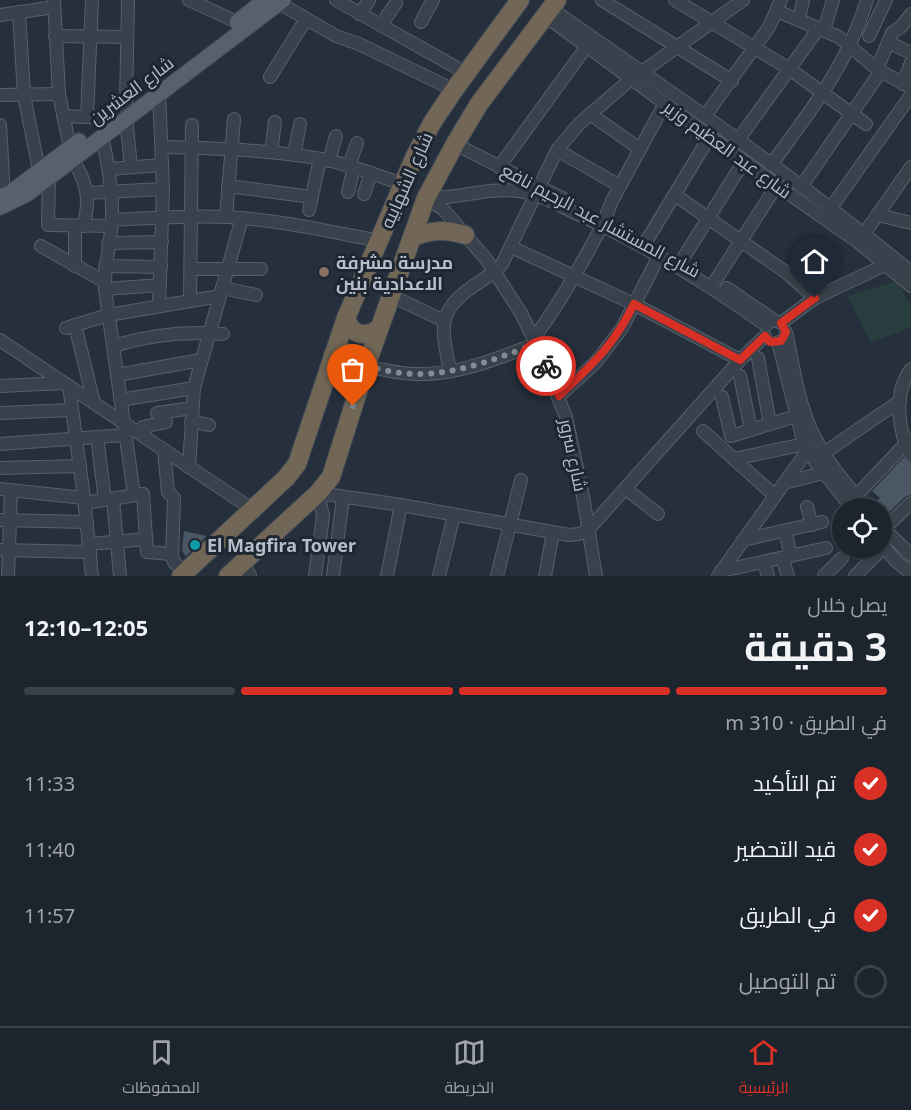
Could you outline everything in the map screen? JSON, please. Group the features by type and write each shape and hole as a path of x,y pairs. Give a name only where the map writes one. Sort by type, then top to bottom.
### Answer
{"highway":[{"name":"شارع الشهابيه","path":"189,572 286,478 297,464 346,318 402,184 432,123 517,1"},
{"name":"شارع الشهابيه","path":"228,576 246,569 318,494 331,477 366,366 426,198 479,104 550,8"},
{"path":"413,237 433,231 465,235"},
{"path":"346,318 348,325 359,334 366,335 379,328"},
{"path":"333,355 342,352 352,353 366,366"}],"main road":[{"name":"شارع العشرين","path":"86,142 102,136 126,112 237,22 276,1"},
{"name":"شارع العشرين","path":"1,198 27,194 44,174 86,142 110,118 126,112 159,92 276,1"}],"street":[{"path":"87,117 92,0"},
{"path":"128,0 126,112 131,167"},
{"path":"189,0 237,22"},
{"path":"336,0 466,73"},
{"path":"360,14 369,0"},
{"path":"421,22 433,0"},
{"path":"602,0 732,81"},
{"path":"675,0 788,68 867,124"},
{"path":"450,371 443,332 448,310 460,295 495,272 511,247 557,150 590,114 636,75 712,24 743,0"},
{"path":"799,20 803,0"},
{"path":"738,140 788,68 821,29 833,0"},
{"path":"682,260 708,218 765,170 823,92 851,46 867,0"},
{"path":"801,187 852,114 879,70 886,0"},
{"path":"276,1 336,36 359,44 454,90"},
{"path":"381,26 396,3"},
{"path":"0,15 54,4 59,94 71,153 82,175 87,193 86,215 79,226 75,266"},
{"path":"705,116 755,48 779,6 799,20 851,46 864,60 907,86 911,63"},
{"name":"شارع عبد العظيم وزير","path":"550,8 587,46 705,116 738,140 765,170 801,187 864,234 905,273"},
{"name":"شارع عبد العظيم وزير","path":"550,8 636,75 665,103 710,136 765,170 858,242 905,273"},
{"path":"19,12 24,95 44,174 46,224 79,226 162,217 226,217 304,226 379,241"},
{"path":"880,43 894,31 894,26 911,14"},
{"path":"270,77 306,19"},
{"path":"56,36 127,37"},
{"path":"880,43 911,53"},
{"path":"499,167 587,46"},
{"path":"159,92 163,189 159,305"},
{"path":"0,95 59,94"},
{"path":"830,209 911,95"},
{"path":"366,366 417,374 450,371 478,365 535,341 575,277 620,186 665,103"},
{"path":"590,114 640,148"},
{"path":"63,116 110,118"},
{"path":"226,217 234,118"},
{"path":"271,152 275,122"},
{"path":"294,155 300,124"},
{"path":"190,300 192,125"},
{"path":"0,127 1,198"},
{"path":"102,136 111,192 111,223 105,266 105,286 124,429 148,552 172,554"},
{"path":"309,210 325,160 336,136"},
{"path":"647,240 710,136"},
{"path":"348,192 357,143"},
{"name":"شارع المستشار عبد الرحيم نافع","path":"455,144 537,190 647,240 682,260 715,281 775,330"},
{"path":"162,147 294,155 352,166 402,184"},
{"path":"557,150 620,186"},
{"path":"109,169 162,165"},
{"path":"864,234 906,181 911,167"},
{"path":"715,281 741,240 765,170"},
{"path":"364,194 371,172"},
{"path":"228,186 312,196"},
{"path":"87,193 163,189"},
{"name":"شارع المستشار عبد الرحيم نافع","path":"426,198 449,198 505,189 537,190"},
{"path":"675,195 787,273 815,298"},
{"name":"شارع سرور","path":"426,198 443,209 495,272 521,313 535,341 566,417 577,462 596,576"},
{"path":"878,215 911,223"},
{"path":"189,467 194,388 242,218"},
{"name":"شارع المستشار عبد الرحيم نافع","path":"604,222 728,298 775,330"},
{"path":"108,243 162,242"},
{"path":"41,246 105,286 160,285"},
{"path":"511,247 634,304 740,360"},
{"path":"559,396 596,362 622,328 658,256"},
{"path":"105,266 161,267"},
{"path":"190,269 261,269"},
{"path":"315,576 323,516 318,494 402,505 553,533 569,535 588,530 740,360 775,330 815,298 905,273"},
{"path":"94,403 71,326 108,315 221,292 256,295"},
{"path":"392,296 444,321"},
{"path":"775,330 805,448 844,498"},
{"path":"775,330 806,415 822,450 856,496 908,440"},
{"path":"113,345 158,335 223,334"},
{"path":"0,340 94,403 124,429 146,438 252,509"},
{"path":"758,358 770,424"},
{"path":"117,375 201,360"},
{"path":"911,369 900,401 900,424 908,440 911,456"},
{"path":"740,376 751,430"},
{"path":"0,386 66,385"},
{"path":"66,385 72,410 85,500 92,576"},
{"path":"120,400 194,388"},
{"path":"723,397 730,436 796,416"},
{"path":"819,468 819,457 822,450 900,401"},
{"path":"0,413 72,410"},
{"path":"157,413 192,414 209,425"},
{"path":"146,438 143,427 166,422"},
{"path":"0,444 97,437 124,429"},
{"path":"703,431 775,496"},
{"path":"97,437 118,542 120,576"},
{"path":"734,459 805,448 822,450"},
{"path":"720,574 784,483 805,448"},
{"path":"164,450 168,492 174,498 172,554 174,562 189,572"},
{"path":"0,468 80,466"},
{"path":"784,483 819,468"},
{"path":"497,576 521,480"},
{"path":"626,489 658,514"},
{"path":"8,576 4,550 5,490 85,500 138,495"},
{"path":"333,576 343,497"},
{"path":"892,520 911,503"},
{"path":"387,576 402,505"},
{"path":"743,540 817,524 807,507"},
{"path":"439,576 454,514"},
{"path":"5,520 87,522"},
{"path":"785,531 788,576"},
{"path":"545,576 553,533"},
{"path":"892,537 911,555"},
{"path":"4,550 90,548 146,539"},
{"path":"720,574 826,548"},
{"path":"892,554 909,568"},
{"path":"812,576 826,574 842,558"},
{"path":"855,576 872,558"},
{"path":"764,562 768,576"}],"green space":[{"path":"897,281 911,307 911,327 871,343 847,296"}],"building":[{"path":"903,458 911,464 911,495 905,497 892,509 892,498 880,498 872,491"},
{"path":"184,531 207,536 186,556 182,551"}],"way so far":[{"path":"353,406 366,366 394,372 442,373 478,365 536,344 546,366"}],"place":[{"name":"مدرسة مشرفة الاعدادية بنين","path":"324,272"},
{"name":"El Magfira Tower","path":"195,545"}],"route":[{"path":"546,366 559,396 596,362 610,345 634,304 740,360 765,336 770,342 781,341 786,332 781,323 815,298"}]}
